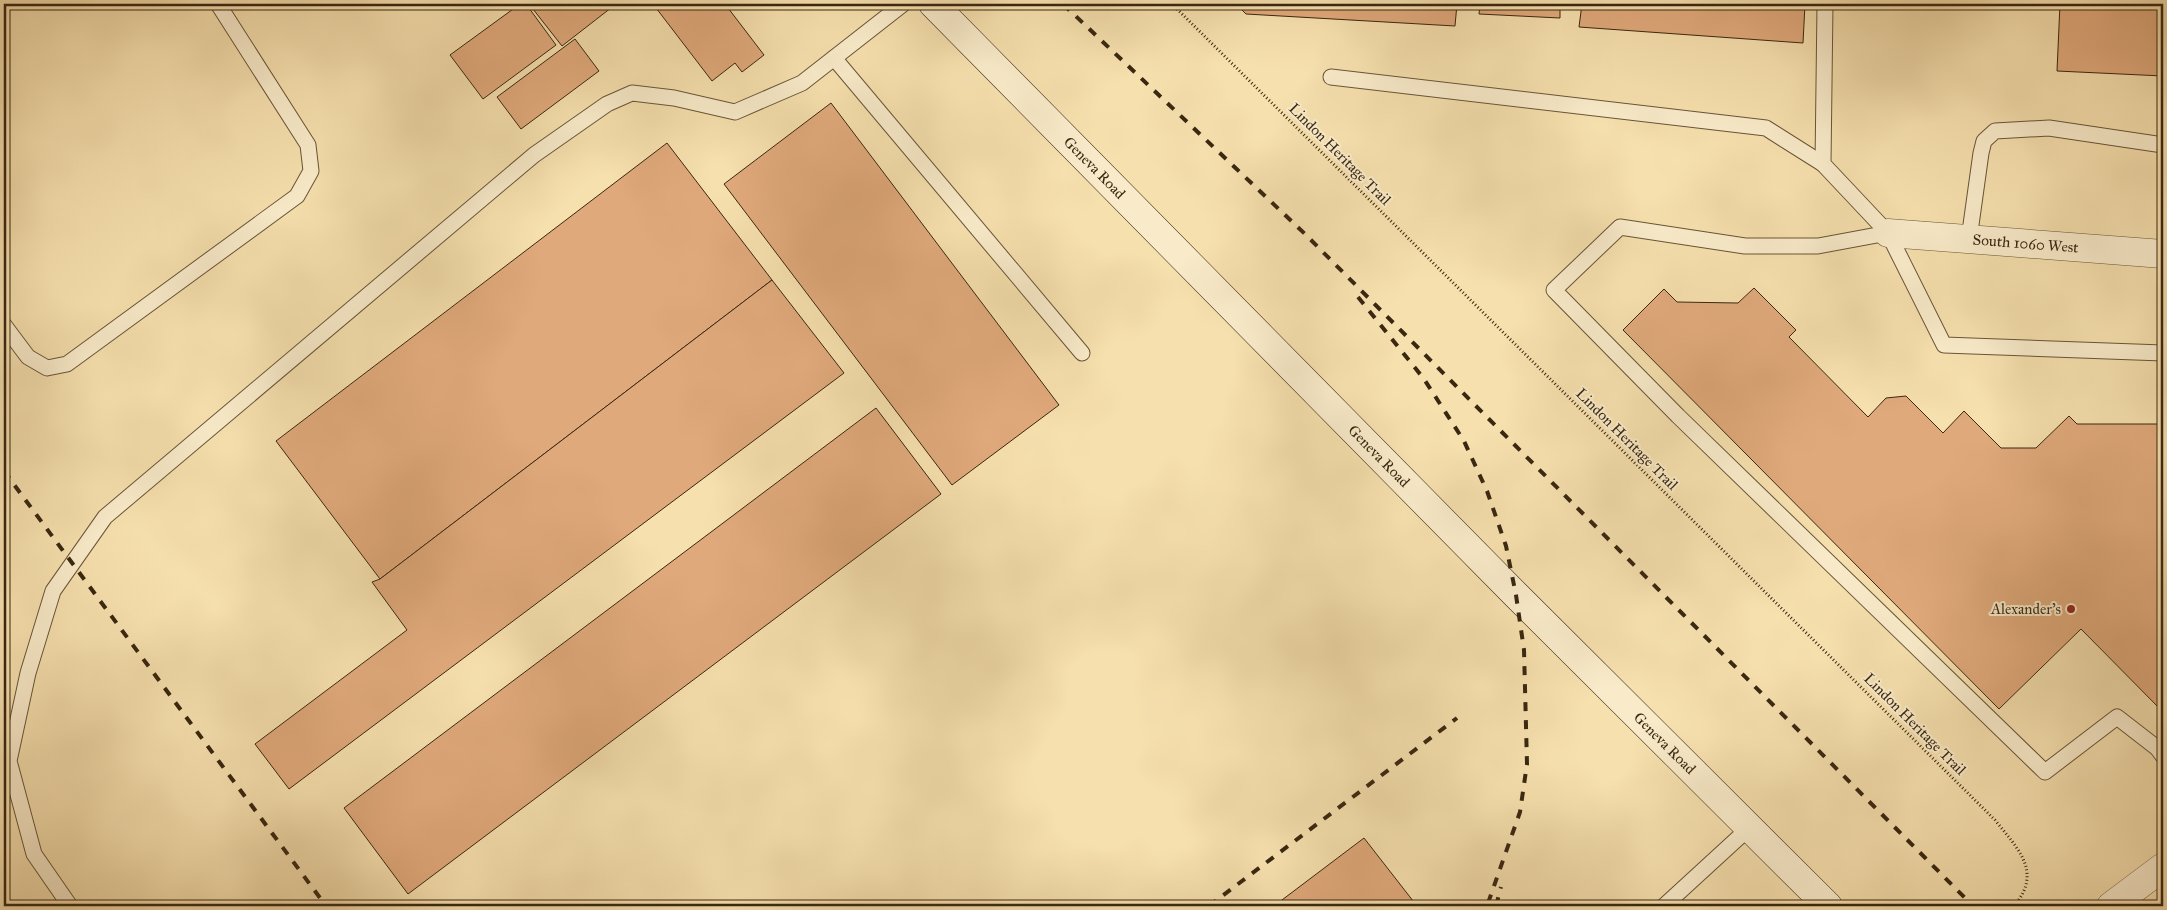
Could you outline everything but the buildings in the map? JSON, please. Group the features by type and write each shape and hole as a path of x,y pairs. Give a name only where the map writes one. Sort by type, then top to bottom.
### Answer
{"main road":[{"name":"Geneva Road","path":"933,4 1509,588 1828,906"},
{"name":"South 1060 West","path":"1888,233 2163,254"},
{"path":"2111,906 2163,867"}],"lane":[{"path":"4,325 28,357 47,368 67,364 297,196 311,172 308,145 218,4"},
{"path":"70,906 34,854 9,760 28,673 53,591 105,517 534,155 607,104 632,92 674,98 735,112 802,83 903,4"},
{"path":"1823,164 1825,4"},
{"path":"834,58 1082,353"},
{"path":"1331,77 1766,128 1823,164 1888,233 1944,345 2163,353"},
{"path":"1968,239 1984,141 1995,131 2049,128 2163,145"},
{"path":"1888,233 1818,246 1745,246 1620,227 1554,290 1678,416 2045,772 2117,717 2157,748 2163,756"},
{"path":"1664,906 1749,828"}],"path":[{"name":"Lindon Heritage Trail","path":"1172,4 1995,820 2022,856 2029,876 2023,896 2014,906"}],"railway":[{"path":"1063,4 1305,234 1973,906"},
{"path":"1358,297 1424,379 1464,441 1487,491 1506,546 1524,650 1527,764 1520,812 1487,906"},
{"path":"4,471 326,906"},
{"path":"1209,906 1457,718"},
{"path":"1496,906 1501,887"}],"place":[{"name":"Alexander's","path":"2071,609"}]}
